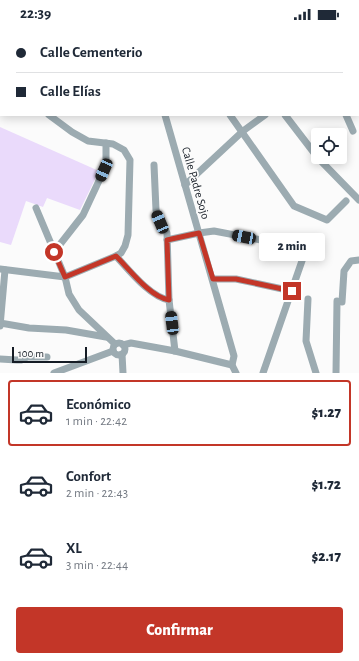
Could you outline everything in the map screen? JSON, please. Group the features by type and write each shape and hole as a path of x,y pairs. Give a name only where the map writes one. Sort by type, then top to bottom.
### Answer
{"street":[{"path":"0,326 2,270 65,277 121,253 128,235 130,160 124,150 113,144 88,141 72,132 50,116"},
{"name":"Calle Padre Sojo","path":"165,116 213,279 234,356 232,365 236,373"},
{"path":"231,116 294,206 327,220 346,201"},
{"path":"185,185 242,131 264,116"},
{"path":"286,116 318,158 359,200"},
{"path":"346,116 352,131"},
{"path":"54,252 83,215 106,164 106,144"},
{"path":"154,165 156,210 167,233 169,300 175,351"},
{"path":"36,208 65,277 69,294 79,310 108,338 117,355 122,354"},
{"path":"167,240 214,231 303,248 304,255 264,373"},
{"path":"116,256 149,289 163,299 169,300"},
{"path":"336,373 340,301 344,271 351,261 359,260"},
{"path":"213,279 236,279 292,291"},
{"path":"308,299 306,341 316,373"},
{"path":"0,323 29,328 66,330 108,338"},
{"path":"54,373 114,348 120,343 123,345 131,343 175,351 232,365"},
{"path":"123,345 125,350 122,354 123,373"},
{"path":"0,359 22,360 27,357 47,356"}],"shaded area":[{"path":"0,127 99,171 80,210 47,198 43,207 26,201 11,245 0,242"}],"route":[{"path":"54,252 65,277 116,256 149,289 163,299 169,300 167,240 199,233 213,279 236,279 292,291"}]}
